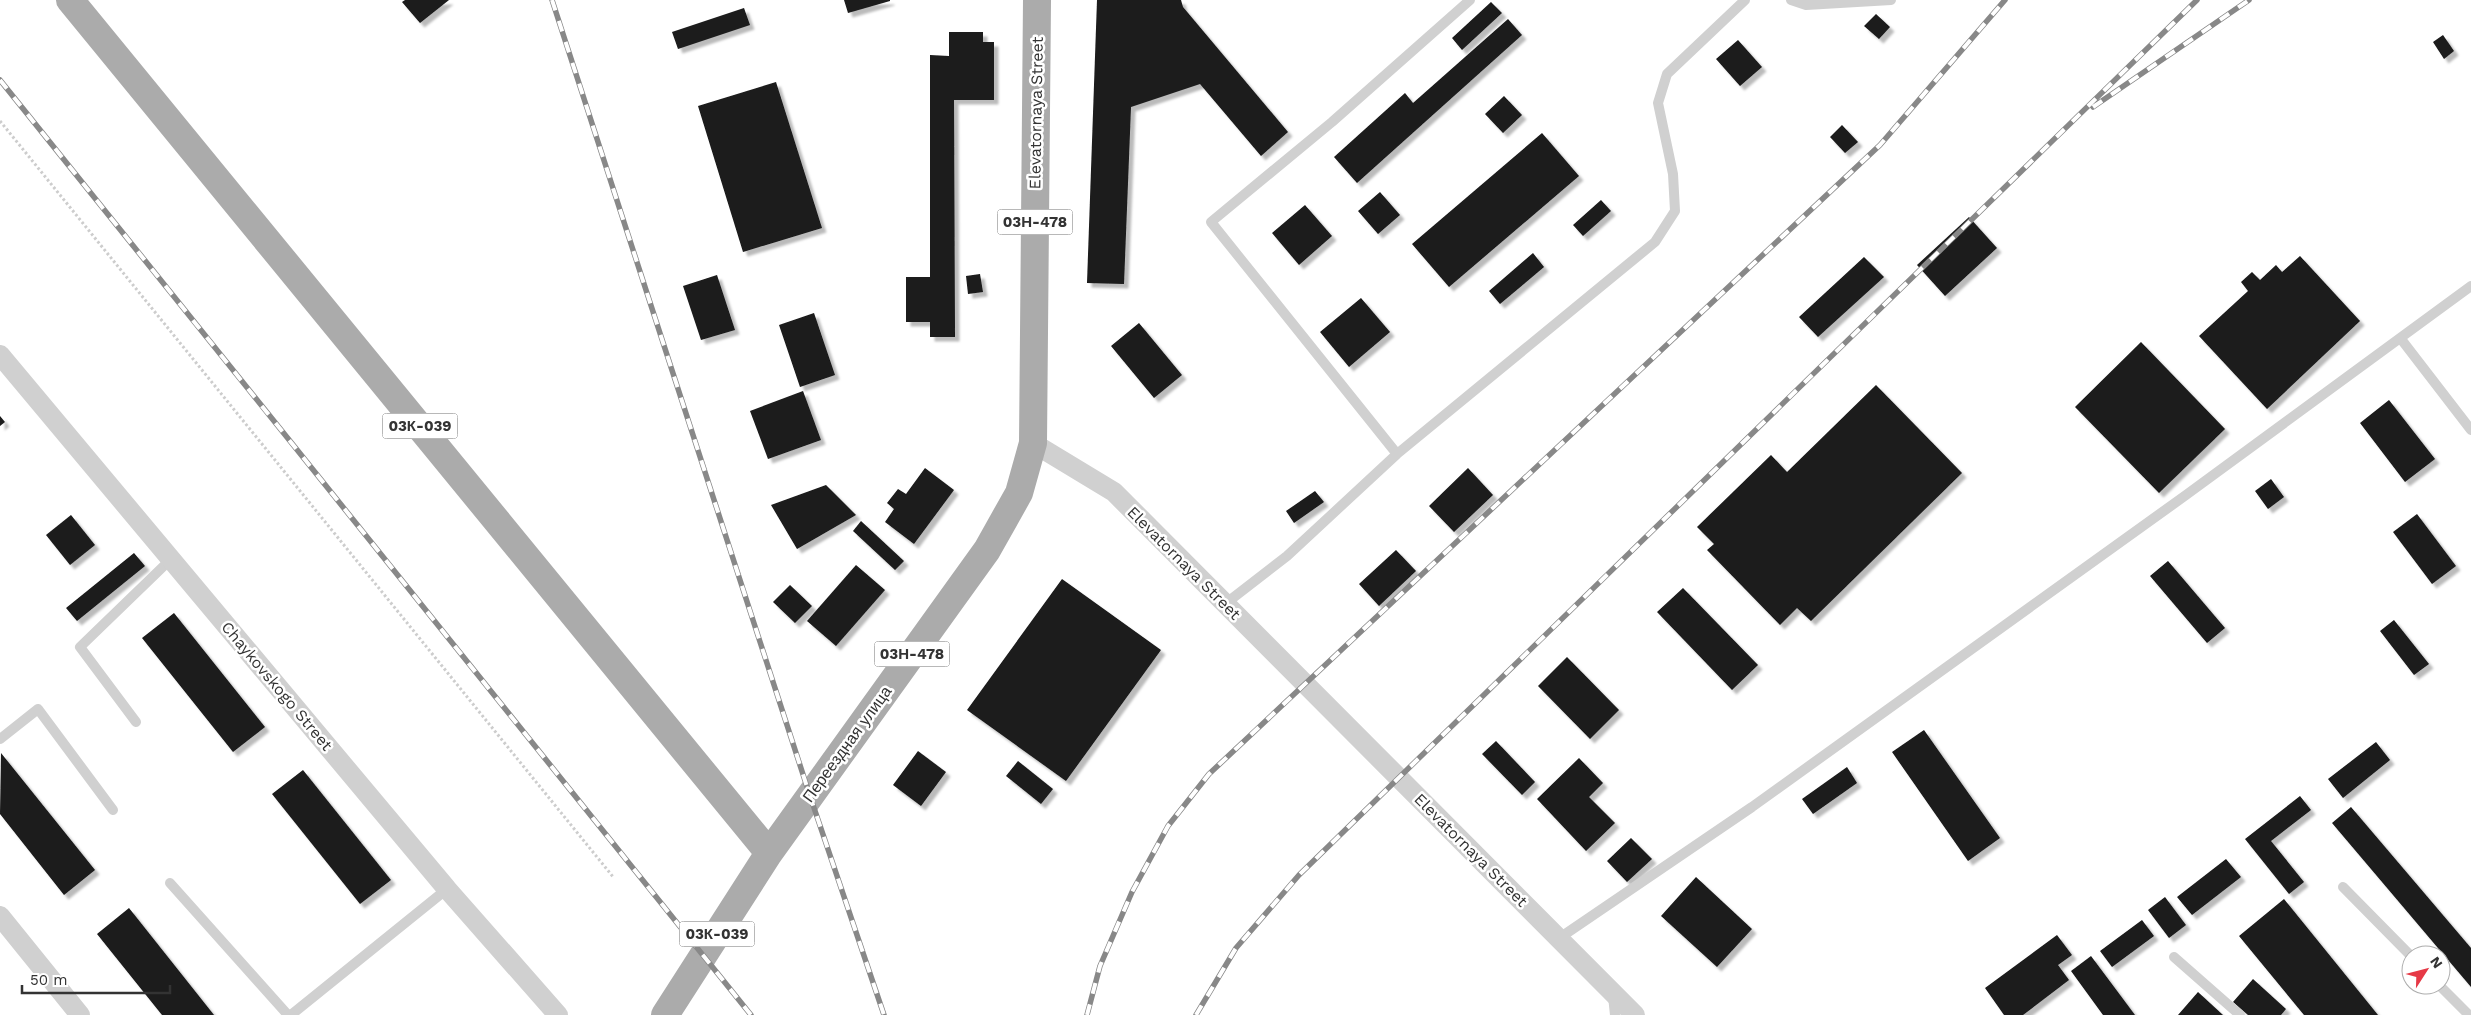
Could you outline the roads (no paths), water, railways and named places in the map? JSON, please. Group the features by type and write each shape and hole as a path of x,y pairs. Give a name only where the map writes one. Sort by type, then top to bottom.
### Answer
{"main road":[{"name":"03К-039","path":"70,0 769,853"},
{"name":"Elevatornaya Street","path":"1034,443 1037,0"},
{"name":"Переездная улица","path":"665,1015 769,853 987,550 1019,493 1034,443"}],"street":[{"name":"Chaykovskogo Street","path":"0,355 448,889 558,1015"},
{"name":"Elevatornaya Street","path":"1034,443 1114,492 1634,1015"},
{"path":"0,916 80,1015"}],"lane":[{"path":"1397,454 1211,222 1332,122 1470,0"},
{"path":"1225,604 1287,556 1397,454 1655,242 1675,211 1673,174 1658,103 1667,74 1745,0"},
{"path":"1791,0 1806,5 1891,0"},
{"path":"1558,939 1752,807 2401,339 2471,286"},
{"path":"2401,339 2471,430"},
{"path":"136,722 80,647 171,559"},
{"path":"0,739 38,709 113,810"},
{"path":"170,883 290,1015 448,889"},
{"path":"2343,887 2401,946"},
{"path":"2174,957 2240,1015"},
{"path":"1612,993 1615,1015"},
{"path":"2450,995 2469,1015"}],"railway":[{"path":"552,0 810,796 884,1015"},
{"path":"1087,1015 1100,966 1132,892 1168,826 1209,774 1880,145 2005,0"},
{"path":"1196,1015 1236,948 1299,875 2197,0"},
{"path":"2093,107 2249,0"},
{"path":"0,80 751,1015"}]}
